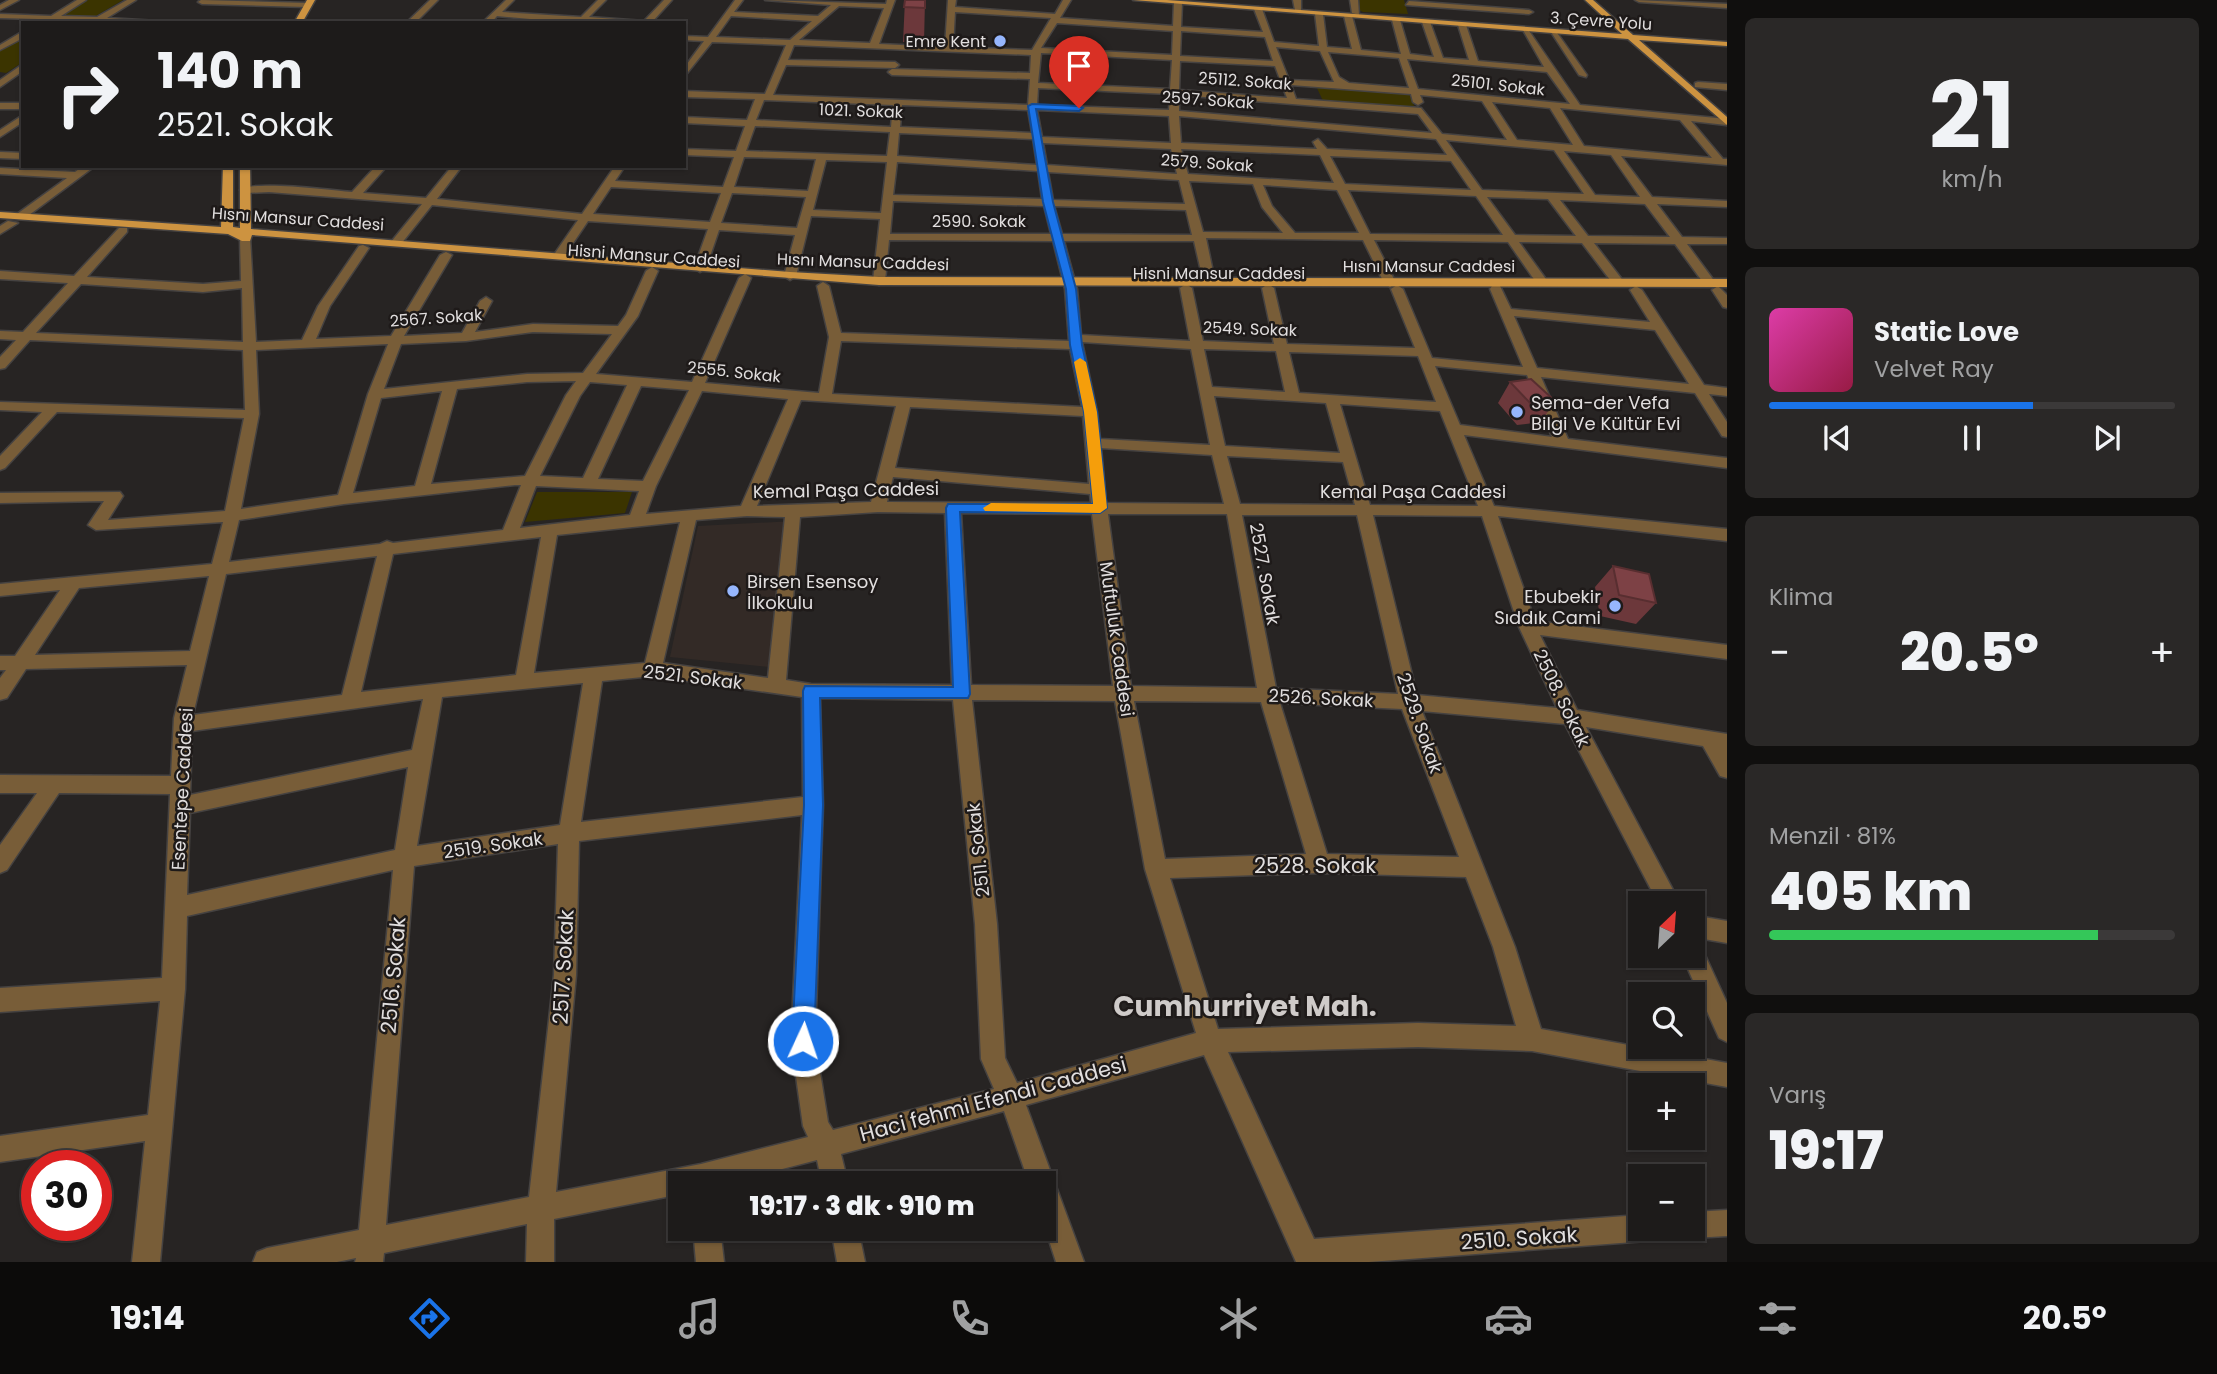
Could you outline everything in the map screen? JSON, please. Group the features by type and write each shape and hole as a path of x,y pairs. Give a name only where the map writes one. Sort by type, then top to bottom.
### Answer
{"main road":[{"name":"3. Çevre Yolu","path":"1138,0 1298,4 1396,20 1638,36"},
{"path":"1589,0 1638,36 1727,111"},
{"path":"1599,0 1727,122"},
{"name":"3. Çevre Yolu","path":"1182,1 1257,5 1319,14 1415,17 1726,44"},
{"path":"299,21 309,3"},
{"path":"314,15 320,5"},
{"path":"227,229 228,168"},
{"name":"Esentepe Caddesi","path":"245,168 246,235"},
{"path":"196,228 217,220 227,197"},
{"name":"Hısnı Mansur Caddesi","path":"0,215 11,220 227,229 246,235 397,242 790,276 879,281 1070,285 1213,281 1394,286 1618,282 1720,286"},
{"name":"Hisni Mansur Caddesi","path":"11,220 123,230 246,235 363,248 822,286 1394,286 1636,290 1720,286"}],"street":[{"path":"0,8 15,0"},
{"path":"47,20 82,0"},
{"path":"0,16 96,21 132,0"},
{"path":"412,21 434,0"},
{"path":"488,21 510,0"},
{"path":"497,14 581,21 602,0"},
{"path":"648,21 668,0"},
{"path":"686,68 739,0"},
{"path":"769,0 837,4 890,3 874,45"},
{"name":"Muftuluk Caddesi","path":"1067,0 1037,51 1032,106 1048,202 1070,285 1076,341 1090,412 1097,490 1123,694 1156,869 1209,1041 1308,1258"},
{"path":"1354,0 1352,14 1357,51"},
{"path":"1521,0 1538,27"},
{"path":"1639,0 1727,6"},
{"path":"192,9 204,1 309,3"},
{"path":"1182,1 1174,113 1176,148 1206,267 1213,281"},
{"path":"1415,17 1409,1 1529,12"},
{"path":"700,268 742,154 750,122 791,43 837,4"},
{"path":"949,49 952,5 1268,39 1323,48 1550,70"},
{"name":"2508. Sokak","path":"1257,5 1284,82 1311,125 1322,151 1394,286 1425,356 1488,510 1528,628 1570,717 1663,891"},
{"path":"729,14 821,19"},
{"path":"1319,14 1323,48 1335,79 1347,85"},
{"path":"1396,20 1421,111 1542,282"},
{"path":"1426,22 1439,59"},
{"path":"1462,25 1474,63"},
{"path":"1527,30 1550,70 1578,109"},
{"path":"1555,32 1583,75"},
{"path":"0,48 21,36"},
{"path":"686,38 1037,51 1277,64"},
{"path":"879,281 894,159 896,128 891,94 893,69 902,46"},
{"name":"25112. Sokak","path":"783,62 1421,111"},
{"path":"0,84 4,77 21,68"},
{"name":"25101. Sokak","path":"1284,82 1347,85 1727,122"},
{"path":"1698,85 1727,87"},
{"name":"2597. Sokak","path":"686,94 764,97 891,94 1032,106 1174,113 1724,162"},
{"path":"1486,100 1514,143"},
{"path":"0,106 21,106"},
{"path":"1553,107 1581,150"},
{"path":"1683,118 1724,162"},
{"path":"0,134 21,119"},
{"name":"1021. Sokak","path":"686,120 896,128 1176,148 1322,151 1456,158"},
{"path":"1557,147 1592,199"},
{"name":"2579. Sokak","path":"686,152 894,159 1343,187 1727,204"},
{"path":"1614,152 1646,201 1720,286 1727,304"},
{"path":"0,155 21,156"},
{"path":"790,276 822,157"},
{"path":"0,231 11,220 87,168"},
{"path":"354,196 380,168"},
{"path":"397,242 455,168"},
{"path":"559,256 619,168"},
{"path":"0,171 77,175"},
{"path":"1257,182 1267,207 1290,234"},
{"path":"607,184 813,194"},
{"path":"245,190 269,189 429,201 584,217 802,232"},
{"path":"1552,197 1618,282"},
{"path":"888,198 1191,207"},
{"path":"807,212 886,216"},
{"path":"0,365 123,230"},
{"name":"2590. Sokak","path":"884,237 1290,234 1727,241"},
{"name":"Esentepe Caddesi","path":"146,1262 173,989 183,724 232,516 252,414 246,235"},
{"path":"308,342 324,306 363,248"},
{"path":"344,499 375,394 396,339 446,255"},
{"path":"510,533 530,481 584,377 623,330 652,271"},
{"path":"0,275 203,288 248,284"},
{"path":"636,520 648,486 698,385 745,278"},
{"path":"822,286 835,337 825,398"},
{"name":"2527. Sokak","path":"1186,288 1195,345 1234,511 1268,695 1319,863"},
{"path":"1268,288 1293,397"},
{"path":"1496,289 1562,442"},
{"path":"1636,290 1727,433"},
{"path":"466,337 486,301"},
{"path":"1507,312 1659,327"},
{"name":"2567. Sokak","path":"0,335 251,346 466,337 533,328 623,330"},
{"name":"2549. Sokak","path":"835,337 1076,341 1425,356 1532,371 1727,392"},
{"name":"2555. Sokak","path":"375,394 451,385 584,377 904,404 1090,412"},
{"path":"589,482 636,381"},
{"path":"422,489 451,385"},
{"path":"1205,391 1446,407"},
{"path":"747,511 796,396"},
{"name":"2529. Sokak","path":"1332,400 1364,510 1409,702 1504,947 1532,1039"},
{"path":"878,507 904,404"},
{"path":"0,406 252,414"},
{"path":"0,466 53,408"},
{"path":"1455,429 1727,463"},
{"path":"1093,443 1348,458"},
{"path":"888,472 1097,490"},
{"path":"0,498 115,496 96,525 232,516 422,489 530,481 648,486"},
{"name":"Kemal Paşa Caddesi","path":"0,590 219,569 510,533 747,511 793,512 878,507 1234,511 1488,510 1727,535"},
{"name":"2511. Sokak","path":"953,508 962,694 986,924 993,1059 1011,1097 1038,1171"},
{"path":"776,688 793,512"},
{"path":"653,669 689,515"},
{"path":"524,680 550,529"},
{"path":"349,703 387,547"},
{"path":"0,693 75,581"},
{"path":"1528,628 1727,652"},
{"path":"0,663 198,659"},
{"name":"2521. Sokak","path":"183,724 434,690 653,669 811,691 1123,694"},
{"name":"2517. Sokak","path":"540,1262 541,1210 565,975 569,833 594,673"},
{"name":"2516. Sokak","path":"370,1251 402,858 418,757 434,690"},
{"path":"811,691 814,805 803,1041 816,1126 826,1143 832,1171"},
{"name":"2526. Sokak","path":"1123,694 1268,695 1409,702 1570,717 1718,741"},
{"path":"1718,741 1727,771"},
{"path":"0,784 54,784 181,796 418,757"},
{"path":"0,863 54,784"},
{"name":"2519. Sokak","path":"176,908 402,858 569,833 814,805"},
{"name":"2528. Sokak","path":"1156,869 1319,863 1474,867"},
{"path":"1705,928 1727,932"},
{"path":"1700,968 1727,1030"},
{"path":"0,1000 173,989"},
{"name":"Haci fehmi Efendi Caddesi","path":"731,1171 826,1143 1011,1097 1209,1041 1418,1035 1532,1039 1727,1075"},
{"path":"0,1150 159,1126"},
{"name":"Haci fehmi Efendi Caddesi","path":"267,1262 370,1251 541,1210 668,1186"},
{"path":"1056,1222 1070,1262"},
{"path":"1705,1224 1727,1223"},
{"name":"2510. Sokak","path":"1308,1258 1628,1230"},
{"path":"708,1241 710,1262"},
{"path":"847,1241 851,1262"}],"shaded area":[{"path":"88,0 123,0 94,17 63,15"},
{"path":"1357,0 1404,0 1408,14 1363,12 1359,10"},
{"path":"21,39 21,63 6,73 0,72 0,51"},
{"path":"1316,86 1409,94 1416,110 1323,101"},
{"path":"537,492 632,492 625,513 525,522"},
{"name":"Birsen Esensoy İlkokulu","path":"795,521 769,667 670,657 698,526"}],"building":[{"path":"905,0 925,0 925,8 904,7"},
{"path":"1531,379 1555,401 1531,404 1510,382"},
{"path":"1613,566 1649,574 1656,603 1619,595"}],"slow traffic":[{"path":"991,508 1100,508 1090,412 1080,362"}],"place":[{"name":"Emre Kent","path":"1000,41"},
{"name":"Sema-der Vefa Bilgi Ve Kültür Evi","path":"1517,412"},
{"name":"Birsen Esensoy İlkokulu","path":"733,591"},
{"name":"Ebubekir Sıddık Cami","path":"1615,606"}],"district":[{"name":"Cumhurriyet Mah.","path":"1245,1006"}],"route":[{"path":"803,1041 814,805 811,691 962,694 953,508 1100,508 1090,412 1076,345 1071,289 1048,202 1032,106 1079,108"}]}
